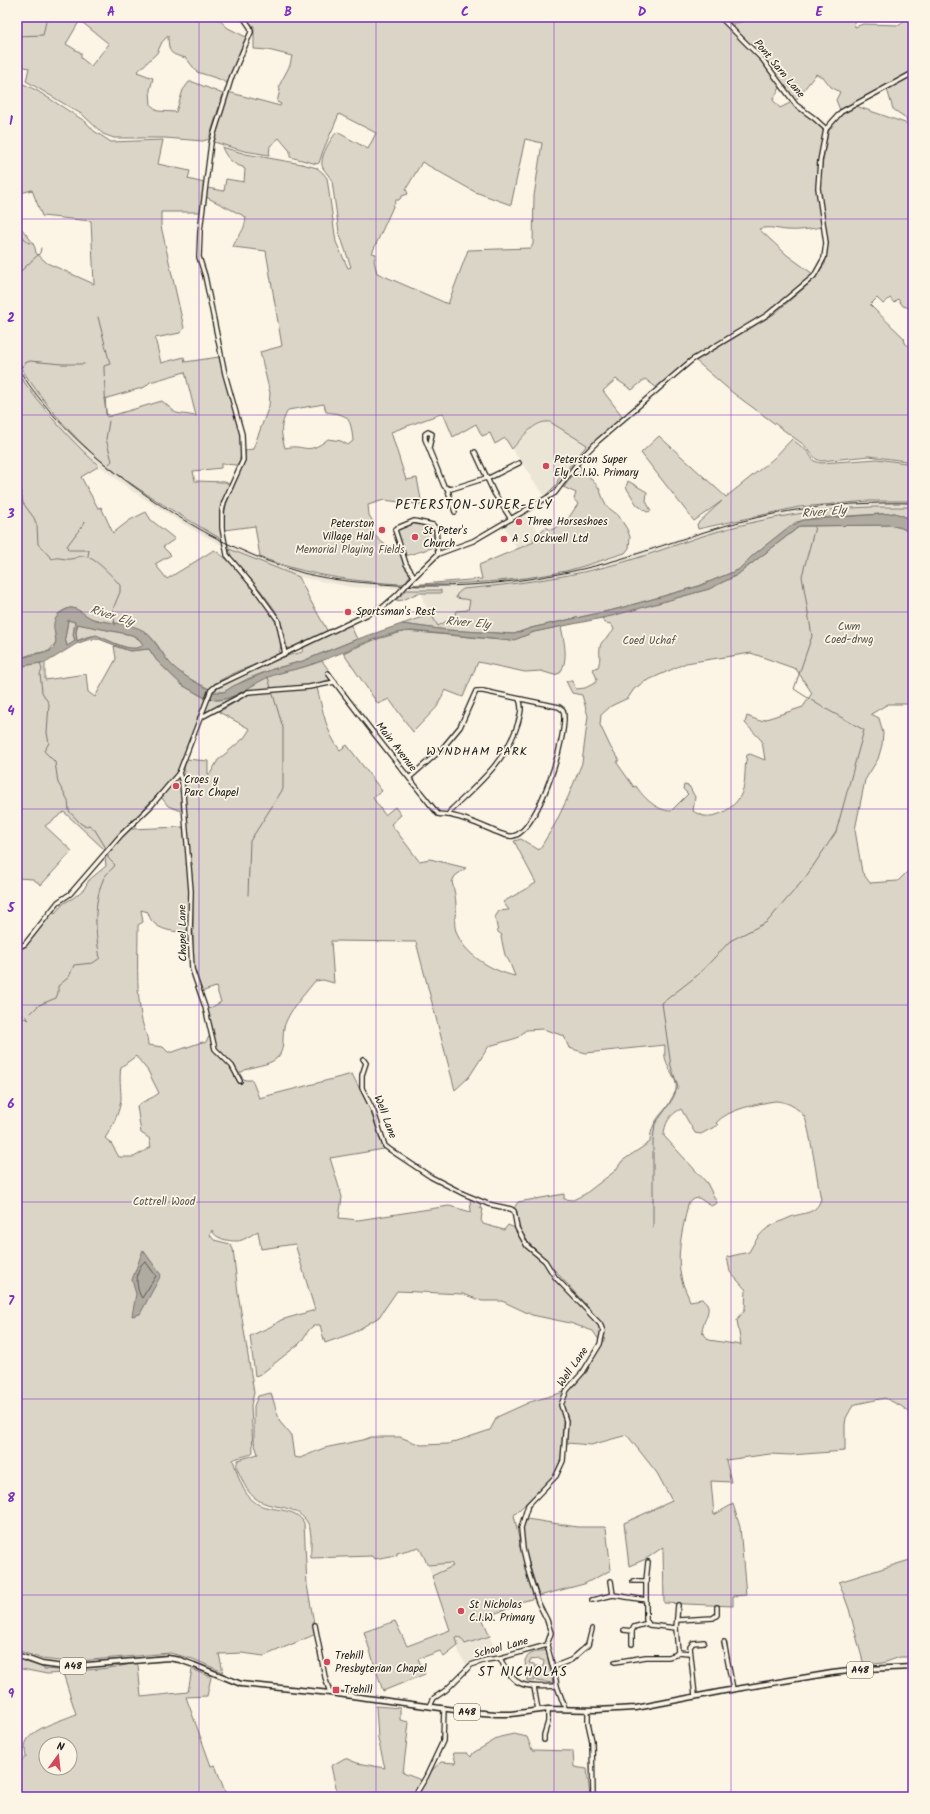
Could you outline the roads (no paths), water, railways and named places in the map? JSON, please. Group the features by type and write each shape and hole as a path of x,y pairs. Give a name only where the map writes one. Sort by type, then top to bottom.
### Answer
{"main road":[{"name":"A48","path":"17,1655 42,1664 64,1667 146,1659 174,1659 194,1665 241,1684 330,1693 470,1712 496,1714 511,1714 565,1708 588,1710 643,1707 733,1689 846,1671 913,1667"}],"street":[{"path":"243,17 250,27 251,32 232,76 211,142 200,231 199,257 205,276 225,374 242,434 243,460 224,502 222,511 222,528 227,555 254,587 278,620 282,633 285,654"},
{"name":"Pont Sarn Lane","path":"720,17 763,60 796,105 826,129"},
{"path":"17,948 25,944 58,902 70,894 121,835 151,806 179,773 211,690 216,686 383,607 438,554 473,541 555,492 582,457 684,367 713,347 767,315 808,283 819,269 824,258 826,243 818,188 820,162 826,129 841,112 913,73"},
{"path":"429,448 444,486 448,488 455,512"},
{"path":"475,452 486,478 512,519"},
{"path":"448,488 486,478 519,463"},
{"path":"414,576 406,564 395,530 397,528 414,521 433,525 436,529 438,554"},
{"name":"Main Avenue","path":"328,673 408,778 438,814 448,815 508,837 519,834 529,823 541,804 550,781 566,718 563,710 559,707 519,700"},
{"path":"200,718 248,692 309,687 335,682"},
{"path":"408,778 441,750 460,727 476,692 483,691 519,700 521,713 516,730 506,751 490,771 448,815"},
{"name":"Chapel Lane","path":"179,773 182,782 191,890 192,969 205,1007 215,1049 232,1066 240,1081"},
{"name":"Well Lane","path":"363,1059 366,1063 362,1075 362,1088 374,1112 386,1146 431,1177 488,1204 514,1211 517,1228 527,1246 545,1261 555,1277 600,1324 602,1331 600,1344 583,1372 567,1390 561,1405 566,1421 563,1461 556,1476 528,1505 520,1528 523,1549 538,1602 547,1620 551,1633 546,1645 553,1666 557,1686 565,1708"},
{"path":"648,1562 646,1581 648,1624"},
{"path":"611,1581 613,1595"},
{"path":"633,1581 646,1581"},
{"path":"592,1600 613,1595 646,1600"},
{"path":"678,1605 678,1620 676,1628 678,1652"},
{"path":"678,1620 713,1618 717,1615 718,1607"},
{"path":"632,1644 632,1631 635,1626 643,1626 648,1624 652,1626 676,1628"},
{"path":"315,1626 325,1677 330,1693"},
{"path":"553,1666 571,1660 588,1645 592,1629"},
{"path":"624,1630 632,1631"},
{"path":"696,1696 693,1666 689,1653 690,1646 692,1644 704,1642"},
{"path":"724,1642 733,1689"},
{"name":"School Lane","path":"430,1706 434,1698 446,1690 471,1665 546,1645"},
{"path":"615,1662 646,1657 668,1657 675,1655 678,1652 689,1653"},
{"path":"500,1658 513,1680 534,1687 557,1686"},
{"path":"534,1687 538,1710"},
{"path":"414,1797 443,1741 444,1708"},
{"path":"544,1740 548,1722 548,1709"},
{"path":"588,1710 588,1723 592,1741 593,1797"}],"water":[{"path":"895,513 908,518 913,523 913,535 902,528 889,525 800,526 737,575 709,589 612,616 534,632 512,641 412,631 399,633 373,640 305,667 274,675 226,699 210,699 213,692 224,692 233,686 273,669 303,661 355,640 402,624 447,630 514,634 531,628 617,609 699,586 738,570 752,556 786,529 803,520"},
{"path":"72,608 90,618 99,621 132,626 144,631 173,666 209,689 205,698 182,685 157,661 149,649 130,651 99,639 87,640 76,644 47,662 17,667 17,659 49,652 54,646 56,641 54,625 55,619 60,613","holes":["68,620 75,622 73,635 75,641 67,646 65,638","77,624 132,635 140,640 143,645 138,648 126,647 96,635 77,641"]},
{"path":"143,1250 161,1275 140,1314 132,1316 136,1294 132,1280"}],"waterway":[{"path":"17,36 43,35 47,17"},
{"path":"76,17 88,22 101,17"},
{"path":"17,235 22,235 27,242 30,243"},
{"path":"17,279 21,271 40,253 41,248"},
{"path":"98,317 110,364 104,366 106,414 109,415"},
{"path":"17,359 22,367 25,363 30,361 62,364 84,364"},
{"path":"109,421 106,439 112,461 109,464"},
{"name":"River Ely","path":"17,471 23,503 34,518 37,526 38,544 52,559 72,559 80,556 92,559 103,567 120,585 120,592 113,609 115,625"},
{"path":"85,522 67,546 68,550 89,550 88,556"},
{"path":"653,1228 653,1141 655,1124 666,1109 678,1087 671,1066 662,1003 699,974 730,941 767,922 805,878 836,832 864,730 794,689 812,636 802,576 815,527"},
{"path":"40,663 42,670 40,674 42,692 49,704 47,733 49,743 44,751 55,762 58,783 68,800 69,811 80,823 85,826 89,825 95,830 106,848"},
{"path":"268,677 271,688"},
{"path":"248,895 250,841 283,789 283,728 272,691"},
{"path":"31,1013 39,1005 56,998 58,986 69,977 74,965 93,963 100,958 96,928 96,908 104,878 115,865 108,858 108,855"}],"railway":[{"path":"17,367 33,390 68,431 107,466 151,499 205,532 269,562 303,573 338,580 396,585 450,586 531,579 584,569 644,552 730,524 788,511 850,504 913,503"}],"place":[{"name":"Peterston Super Ely C.I.W. Primary","path":"546,466"},
{"name":"Three Horseshoes","path":"519,522"},
{"name":"Peterston Village Hall","path":"382,530"},
{"name":"St Peter's Church","path":"415,537"},
{"name":"A S Ockwell Ltd","path":"504,539"},
{"name":"Sportsman's Rest","path":"348,612"},
{"name":"Croes y Parc Chapel","path":"176,786"},
{"name":"St Nicholas C.I.W. Primary","path":"461,1611"},
{"name":"Trehill Presbyterian Chapel","path":"327,1662"},
{"name":"Trehill","path":"336,1690"}],"district":[{"name":"PETERSTON-SUPER-ELY","path":"474,505"},
{"name":"WYNDHAM PARK","path":"477,751"},
{"name":"ST NICHOLAS","path":"523,1672"}],"park label":[{"name":"Memorial Playing Fields","path":"350,550"},
{"name":"Cwm Coed-drwg","path":"849,633"},
{"name":"Coed Uchaf","path":"649,641"},
{"name":"Cottrell Wood","path":"164,1202"}]}
